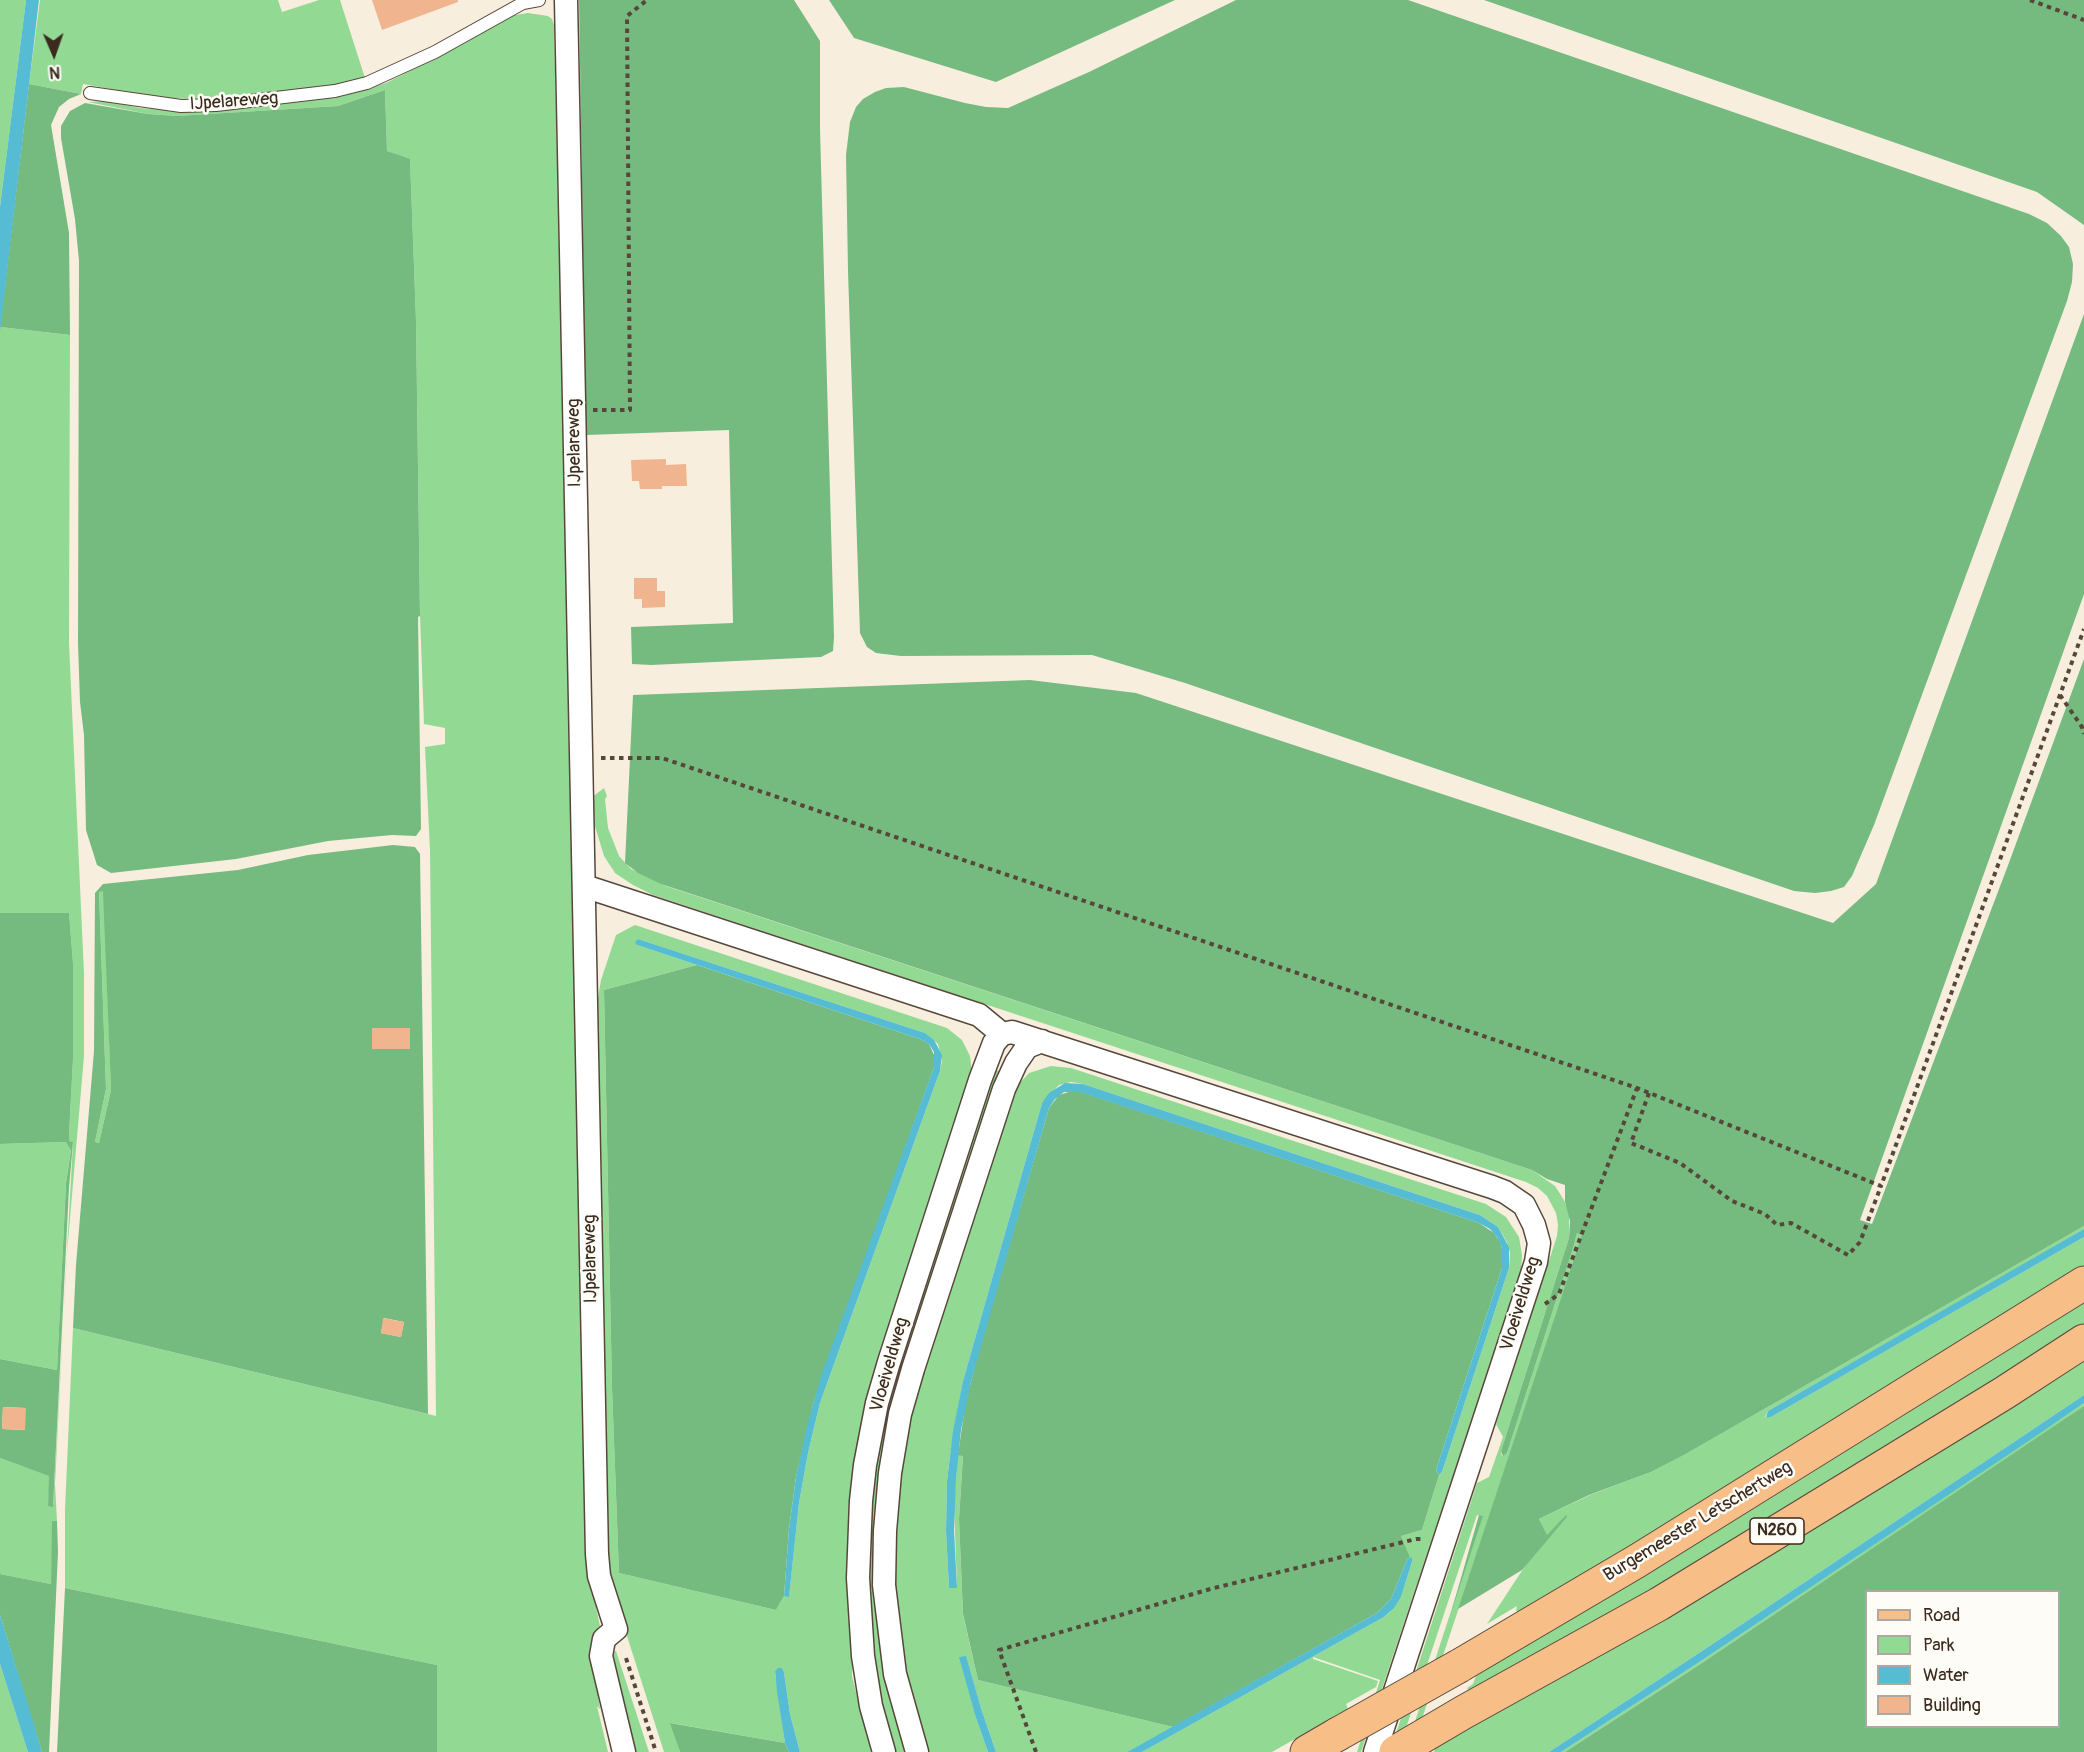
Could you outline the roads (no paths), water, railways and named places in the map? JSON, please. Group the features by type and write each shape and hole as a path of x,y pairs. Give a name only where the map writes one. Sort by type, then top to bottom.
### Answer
{"main road":[{"name":"Burgemeester Letschertweg","path":"1307,1752 1637,1561 2084,1283"},
{"name":"N260","path":"1396,1752 1659,1604 2004,1393 2084,1341"}],"street":[{"name":"IJpelareweg","path":"566,0 597,1554 599,1576 616,1629 603,1639 601,1656 624,1752"},
{"path":"584,886 979,1015 1002,1034"},
{"name":"Vloeiveldweg","path":"884,1752 871,1706 863,1656 858,1578 860,1511 865,1465 877,1403 889,1362 980,1080 994,1043 1002,1034 1012,1032 1505,1192 1524,1205 1534,1225 1539,1243 1536,1262 1375,1752"},
{"name":"Vloeiveldweg","path":"917,1752 895,1674 884,1585 885,1531 900,1414 1004,1089 1016,1063 1027,1047 1042,1041"}],"lane":[{"name":"IJpelareweg","path":"90,93 181,106 216,105 335,91 367,83 435,52 523,3 539,0"}],"water":[{"path":"26,0 39,0 0,331 0,207"},
{"path":"638,939 925,1033 934,1040 942,1055 940,1071 820,1403 799,1503 789,1597 784,1596 789,1529 796,1477 807,1426 821,1376 934,1067 934,1052 929,1044 920,1039 637,945 635,942"},
{"path":"1065,1083 1083,1084 1480,1215 1498,1227 1509,1247 1509,1268 1442,1472 1439,1475 1436,1470 1502,1268 1502,1248 1490,1229 1479,1223 1080,1092 1064,1092 1049,1108 971,1382 961,1430 956,1480 954,1530 957,1588 949,1588 946,1531 947,1481 953,1431 963,1381 1042,1103 1049,1093"},
{"path":"2084,1229 2084,1237 1771,1417 1766,1417 1768,1411"},
{"path":"2084,1395 2084,1403 1701,1661 1561,1752 1549,1752 1705,1649"},
{"path":"1410,1557 1412,1562 1401,1597 1384,1617 1142,1752 1127,1752 1377,1613 1391,1599"},
{"path":"0,1615 42,1752 28,1752 0,1664"},
{"path":"966,1656 996,1752 988,1752 976,1718 959,1657"},
{"path":"782,1668 784,1672 790,1714 800,1752 789,1752 785,1743 775,1671"}]}
